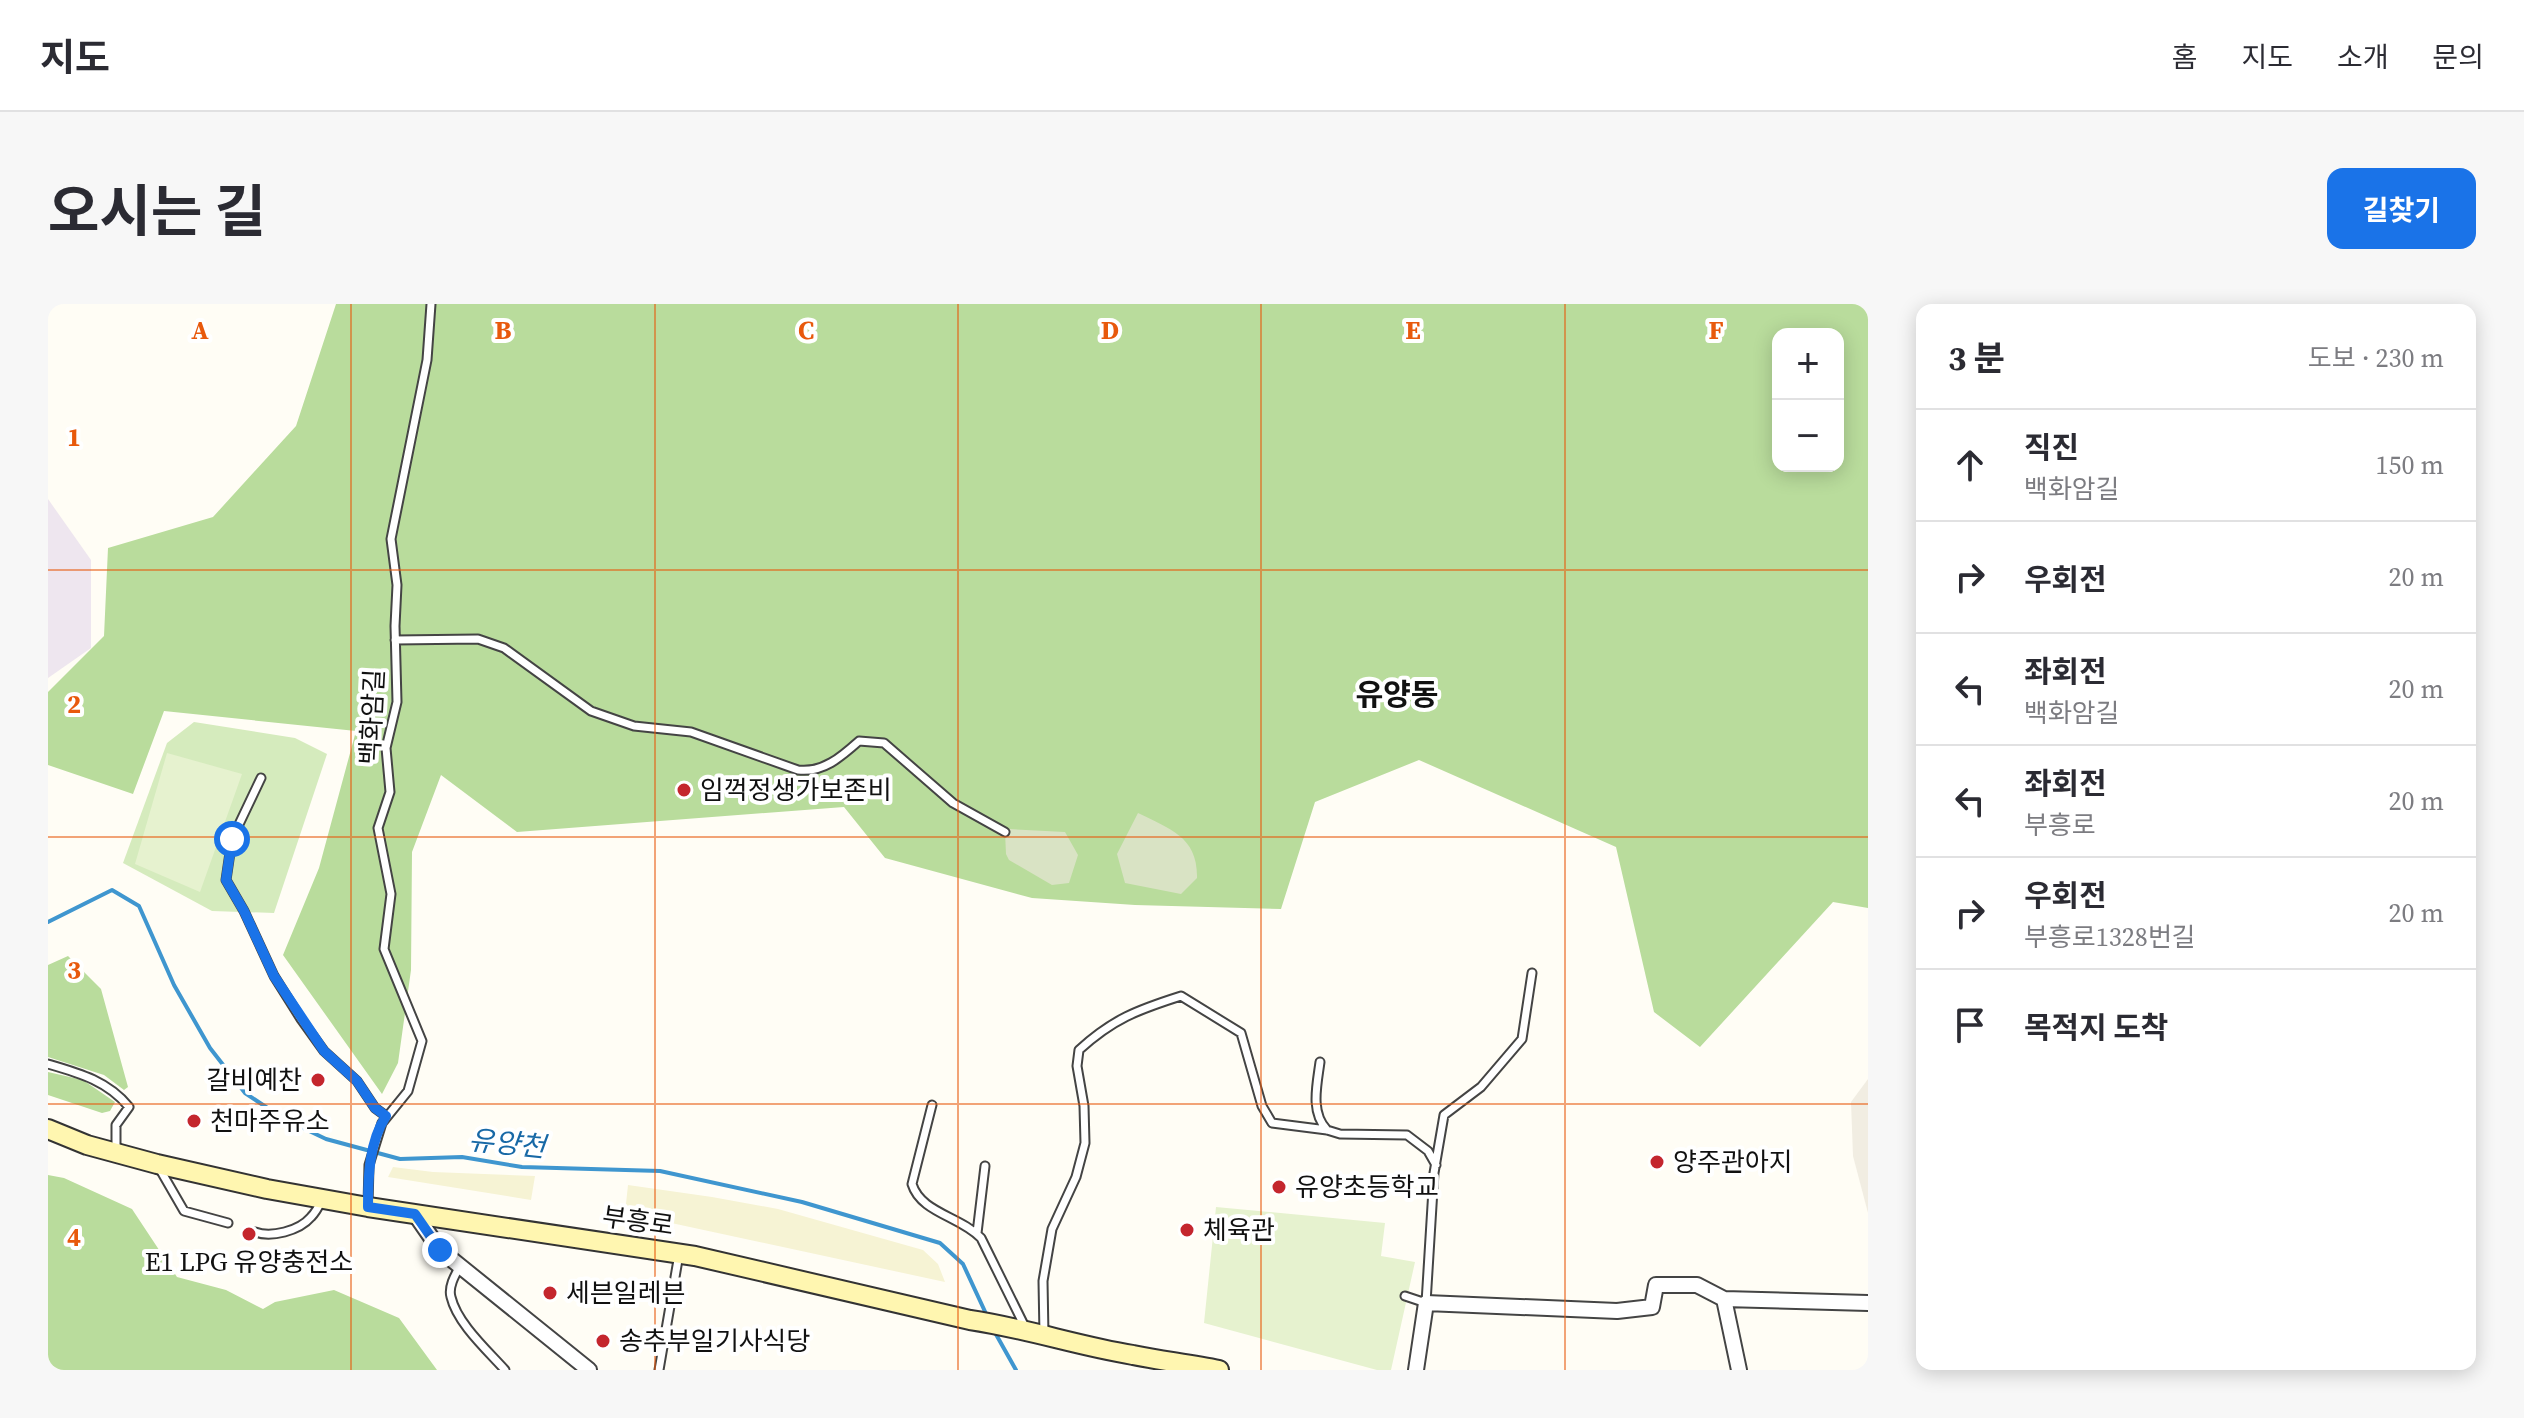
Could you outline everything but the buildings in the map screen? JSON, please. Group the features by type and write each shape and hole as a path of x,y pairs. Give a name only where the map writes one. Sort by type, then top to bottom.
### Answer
{"main road":[{"name":"부흥로","path":"48,1129 116,1153 267,1189 679,1253 1135,1356 1174,1360 1219,1370"}],"street":[{"path":"415,1214 440,1250 589,1370"},
{"path":"1416,1370 1426,1303 1617,1311 1652,1307 1656,1285 1697,1285 1724,1299 1868,1303"},
{"path":"1724,1299 1739,1370"}],"lane":[{"name":"백화암길","path":"368,1207 369,1165 384,1119 408,1091 422,1041 384,949 391,894 378,828 390,792 386,748 397,702 397,585 391,539 427,360 431,304"},
{"path":"395,640 478,639 504,648 591,711 634,726 691,732 798,770 813,772 840,758 859,741 884,743 953,803 1005,832"},
{"path":"261,778 232,839 226,880 274,976 301,1019 324,1051 357,1081 384,1119"},
{"path":"1405,1296 1426,1303 1436,1165 1444,1115 1481,1087 1522,1039 1532,973"},
{"path":"1028,1330 1043,1281 1052,1229 1076,1177 1085,1143 1084,1106 1077,1066 1079,1050 1099,1032 1135,1010 1181,996 1241,1033 1262,1106 1272,1123 1340,1134 1407,1135 1428,1151 1436,1165"},
{"path":"1320,1062 1316,1092 1318,1120 1327,1130"},
{"path":"48,1064 90,1075 129,1107 116,1125 116,1153"},
{"path":"932,1105 912,1184 914,1193 924,1204 970,1226 977,1233 1028,1330"},
{"path":"157,1164 184,1211 228,1223"},
{"path":"977,1233 985,1166"},
{"path":"255,1232 265,1236 287,1231 310,1219 324,1198"},
{"path":"659,1370 679,1253"},
{"path":"460,1266 452,1280 450,1295 469,1330 505,1370"}],"shaded area":[{"path":"48,499 91,560 91,648 48,678"},
{"path":"1868,1079 1868,1213 1853,1156 1851,1102"},
{"path":"393,1167 433,1172 535,1176 531,1200 388,1177"},
{"path":"628,1185 778,1209 923,1250 938,1264 945,1282 625,1213"}],"green space":[{"path":"336,304 1868,304 1868,908 1833,902 1700,1047 1654,1012 1616,847 1419,760 1315,802 1281,909 1135,905 1032,898 885,858 844,807 517,832 441,775 412,852 411,970 398,1063 382,1094 283,955 319,868 356,731 164,711 133,794 48,765 48,692 104,636 108,548 213,517 296,426"},
{"path":"194,722 295,738 327,754 274,913 212,911 123,863 167,743"},
{"path":"167,753 242,774 200,892 135,864"},
{"path":"1138,813 1180,836 1193,853 1197,878 1181,894 1125,883 1117,854"},
{"path":"1009,829 1065,832 1078,855 1069,883 1052,885 1009,860 1005,832"},
{"path":"68,956 101,989 128,1087 124,1090 104,1075 48,1057 48,965"},
{"path":"48,1072 83,1080 115,1102 110,1111 102,1113 48,1095"},
{"path":"48,1175 64,1178 132,1209 177,1277 226,1290 263,1309 275,1302 334,1290 399,1318 437,1370 48,1370"},
{"path":"1216,1207 1385,1223 1381,1256 1415,1262 1391,1370 1377,1370 1204,1323"}],"waterway":[{"name":"유양천","path":"48,922 112,890 139,906 174,985 210,1048 245,1093 284,1119 326,1139 400,1159 462,1157 522,1167 660,1171 802,1202 940,1243 963,1264 988,1318"},
{"name":"유양천","path":"993,1329 1016,1370"}],"place":[{"name":"임꺽정생가보존비","path":"684,790"},
{"name":"갈비예찬","path":"318,1080"},
{"name":"천마주유소","path":"194,1121"},
{"name":"양주관아지","path":"1657,1162"},
{"name":"유양초등학교","path":"1279,1187"},
{"name":"체육관","path":"1187,1230"},
{"name":"E1 LPG 유양충전소","path":"249,1234"},
{"name":"세븐일레븐","path":"550,1293"},
{"name":"송추부일기사식당","path":"603,1341"}],"district":[{"name":"유양동","path":"1397,695"}],"route":[{"path":"232,839 226,880 274,976 324,1051 357,1081 375,1108 386,1116 369,1165 368,1207 415,1214 440,1250"}]}
